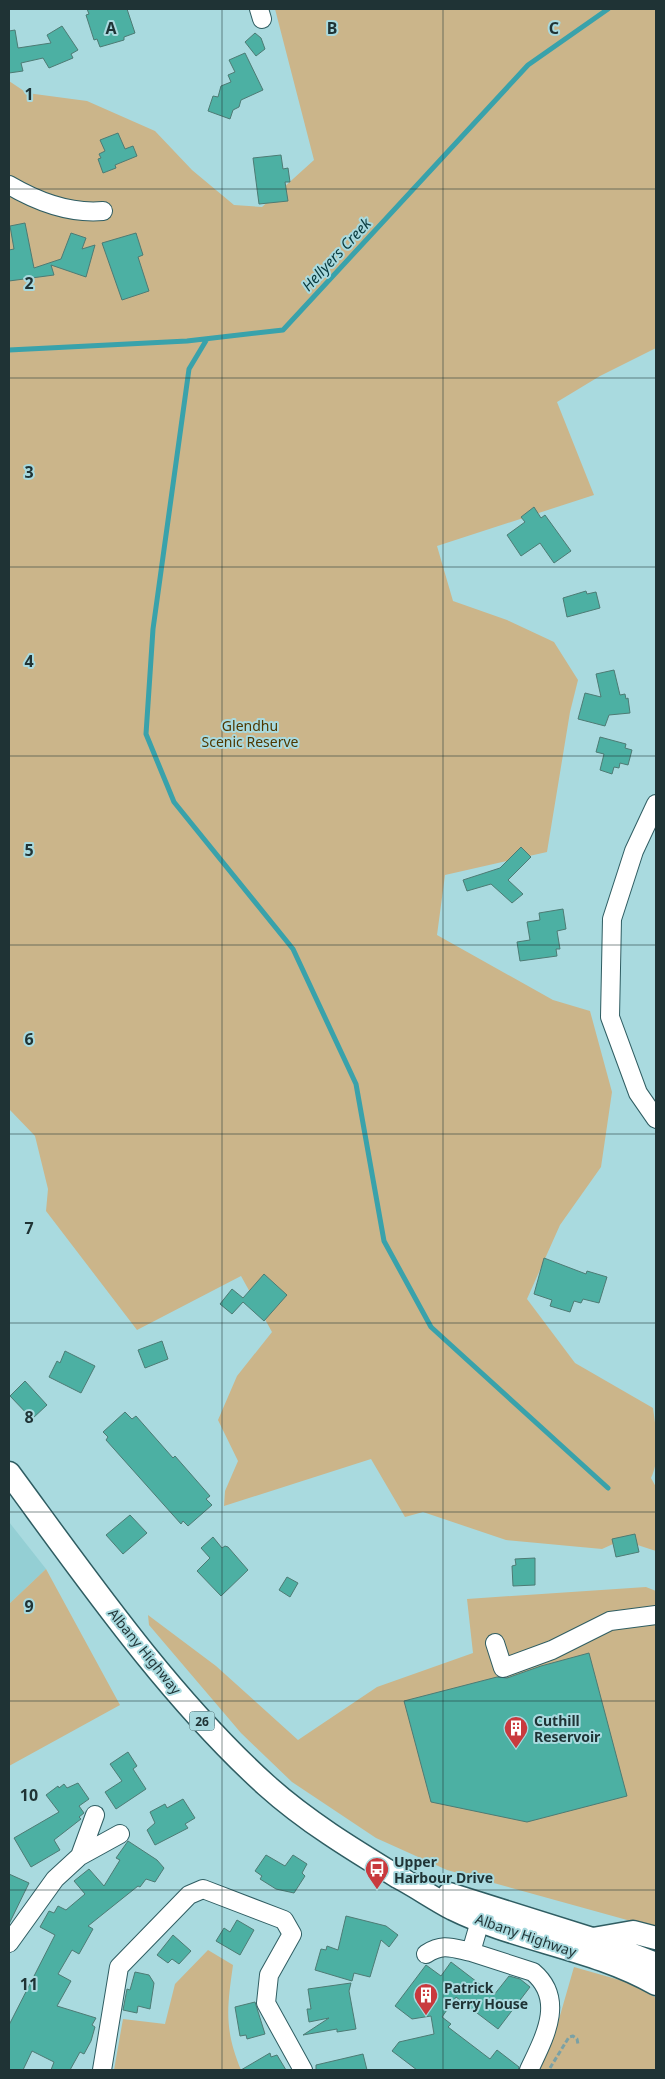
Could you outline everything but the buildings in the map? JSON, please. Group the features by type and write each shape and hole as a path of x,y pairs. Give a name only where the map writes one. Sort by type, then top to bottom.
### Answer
{"main road":[{"name":"Albany Highway","path":"9,1473 123,1625 208,1727 266,1785 321,1829 453,1909 480,1921 623,1968 656,1984"},
{"name":"Albany Highway","path":"399,1877 592,1939 656,1964"},
{"path":"592,1939 633,1932 656,1938"}],"street":[{"path":"9,185 62,208 78,212 103,211"},
{"path":"656,804 634,851 612,919 610,1017 638,1093 656,1119"},
{"path":"495,1643 503,1668 552,1650 610,1621 656,1615"},
{"path":"80,1856 95,1815"},
{"path":"9,1943 55,1880 80,1856 120,1834"},
{"path":"102,2070 119,1967 188,1895 203,1888 284,1920 292,1934 269,1975 266,2003 304,2070"},
{"path":"471,1952 480,1921"},
{"path":"426,1954 436,1948 447,1946 533,1972 542,1979 548,1991 551,2004 548,2029 529,2070"}],"path":[{"path":"549,2070 569,2037 573,2036 577,2039 578,2044"}],"shaded area":[{"path":"9,1522 46,1569 9,1604"}],"green space":[{"name":"Glendhu Scenic Reserve","path":"275,9 656,9 656,348 600,376 557,402 594,495 437,546 453,601 507,620 554,642 578,680 570,712 547,852 445,875 437,935 553,1000 590,1011 612,1092 601,1167 560,1225 527,1299 575,1363 653,1408 657,1452 651,1478 656,1487 656,1551 622,1540 602,1549 506,1540 423,1512 405,1517 371,1459 224,1506 225,1491 238,1461 218,1420 237,1376 272,1332 241,1276 137,1330 46,1211 48,1189 35,1136 9,1109 9,81 27,93 87,101 155,131 192,170 234,205 262,207 314,160"},
{"path":"46,1569 120,1705 9,1766 9,1604"},
{"path":"646,1587 656,1591 656,1928 447,1870 376,1838 292,1782 241,1733 149,1625 148,1615 216,1666 298,1740 377,1687 473,1653 467,1599"},
{"path":"208,1950 233,1965 228,2018 232,2042 241,2070 114,2070 123,2019 165,2024 175,1984"},
{"path":"574,1967 637,1985 656,1998 656,2070 536,2070 557,2026"}],"waterway":[{"name":"Hellyers Creek","path":"9,350 187,341 283,330 528,65 608,9"},
{"path":"207,339 189,369 153,629 146,734 174,802 293,949 356,1084 384,1241 431,1327 608,1488"}],"place":[{"name":"Cuthill Reservoir","path":"516,1749"},
{"name":"Upper Harbour Drive","path":"377,1890"},
{"name":"Patrick Ferry House","path":"426,2016"}]}
